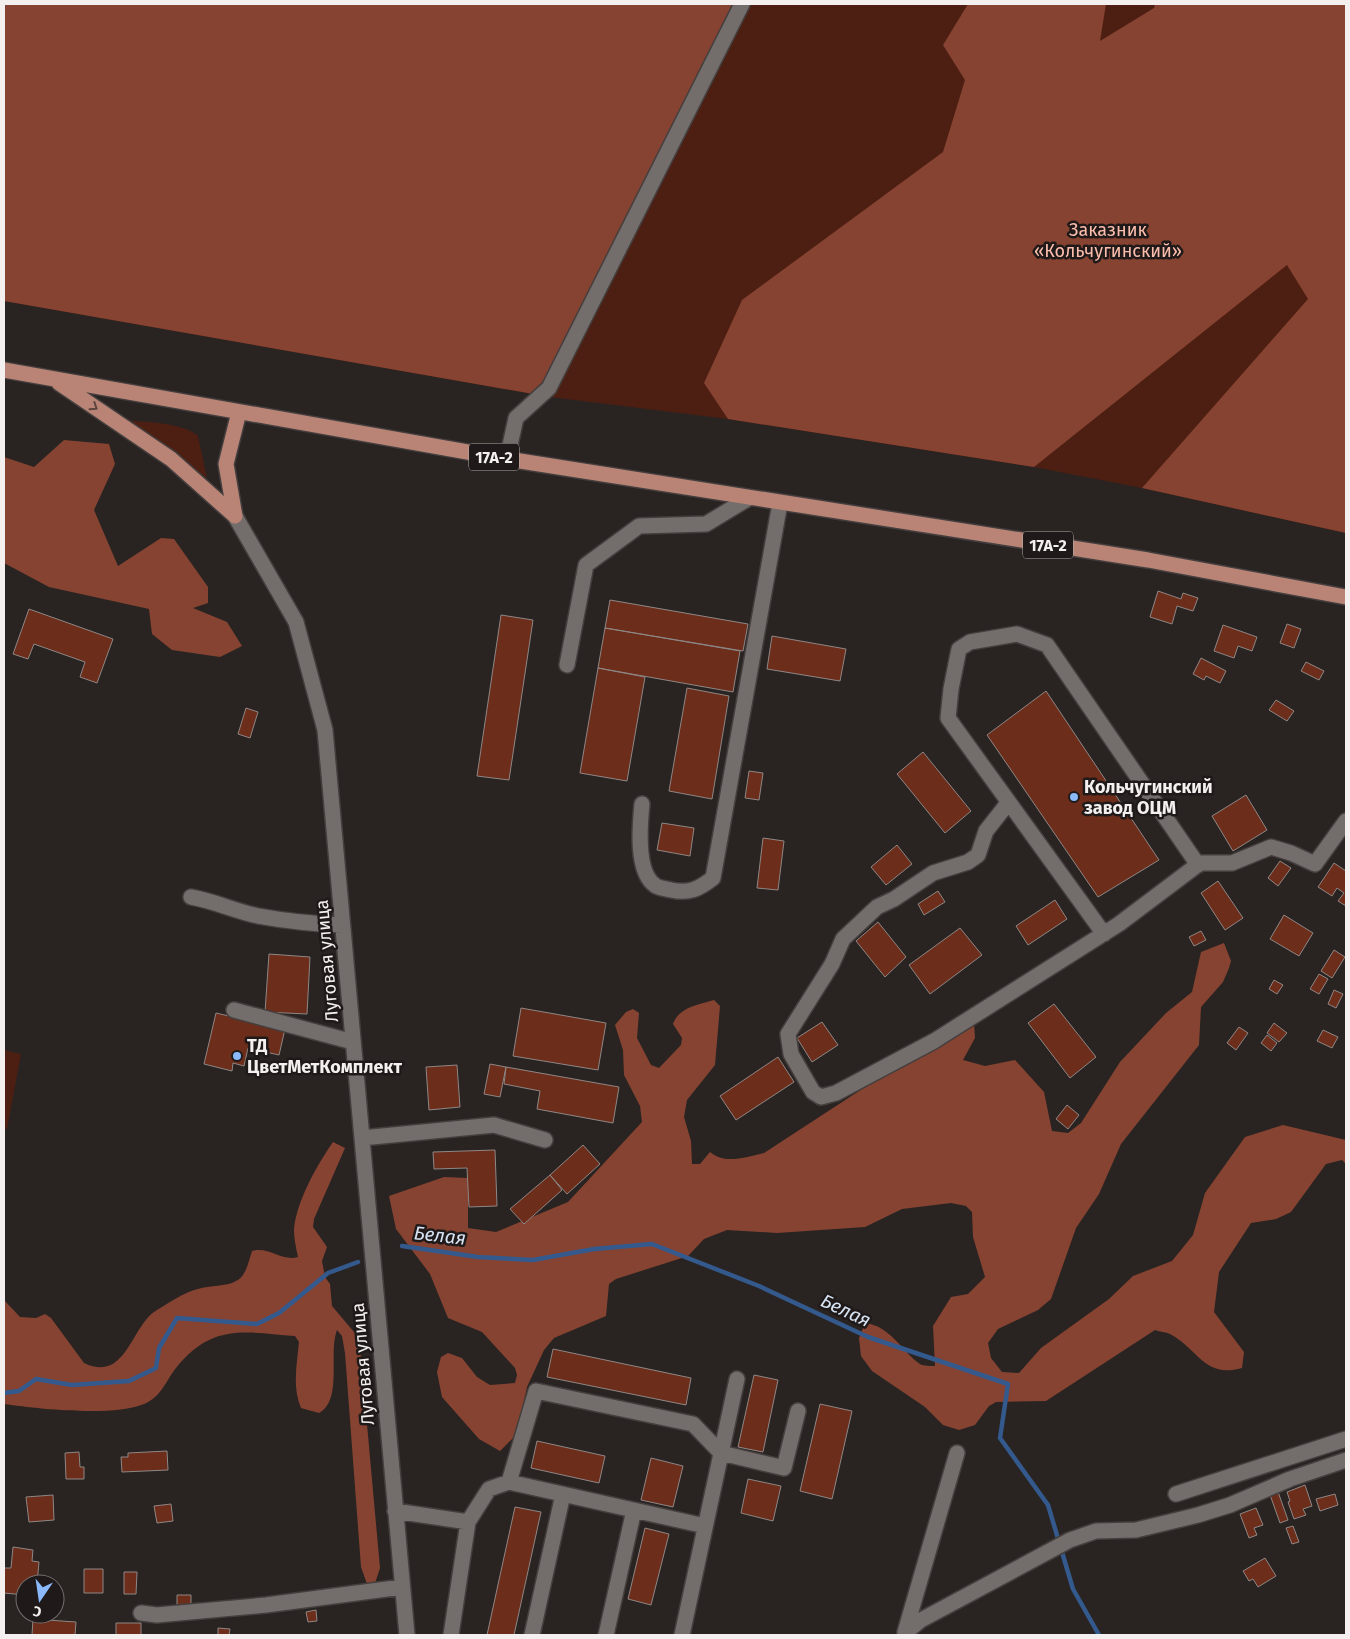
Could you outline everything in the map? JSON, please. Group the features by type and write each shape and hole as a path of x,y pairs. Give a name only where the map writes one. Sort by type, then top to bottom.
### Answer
{"main road":[{"name":"17А-2","path":"4,370 507,460 1148,560 1346,597"},
{"path":"54,379 171,459 235,516"},
{"path":"235,516 226,464 240,412"}],"street":[{"path":"507,460 516,418 549,388 742,4"},
{"path":"567,666 586,565 639,526 706,524 748,498"},
{"path":"642,804 641,855 646,875 656,886 683,892 698,890 714,878 780,503"},
{"name":"Луговая улица","path":"235,516 296,622 325,730 406,1635"},
{"path":"1104,934 948,718 959,649 970,642 1017,634 1047,645 1198,865"},
{"path":"1008,803 986,831 978,854 968,862 933,873 894,899 877,907 843,939 832,964 788,1034 790,1054 813,1092 821,1097 828,1096 862,1081 934,1041 1104,934 1198,865 1232,863 1270,847 1291,852 1315,864 1346,821"},
{"path":"191,897 211,900 256,915 306,923 342,925"},
{"path":"234,1010 353,1042"},
{"path":"362,1138 494,1125 545,1140"},
{"path":"682,1635 737,1379"},
{"path":"509,1482 536,1391 693,1424 721,1453 784,1468 798,1411"},
{"path":"1176,1494 1346,1439"},
{"path":"904,1634 957,1453"},
{"path":"904,1634 921,1620 1070,1540 1096,1531 1136,1530 1198,1515 1230,1505 1290,1479 1346,1460"},
{"path":"451,1635 468,1522 489,1489 509,1482 706,1526"},
{"path":"532,1635 564,1494"},
{"path":"606,1635 634,1510"},
{"path":"395,1511 468,1522"},
{"path":"141,1613 157,1615 266,1605 402,1587"}],"green space":[{"name":"Заказник «Кольчугинский»","path":"4,4 1346,4 1346,533 1142,488 1034,467 728,419 550,397 4,301"},
{"path":"4,4 746,4 550,397 4,301"},
{"path":"968,4 1106,4 1100,41 1154,8 1155,4 1346,4 1346,533 1142,488 1308,299 1287,265 1034,467 728,419 704,383 742,300 943,152 965,80 943,45"},
{"path":"123,420 173,425 191,431 198,436 207,478"},
{"path":"64,440 109,444 115,464 94,510 118,566 161,538 174,539 208,587 208,603 193,608 227,622 242,646 220,657 172,650 152,634 149,609 49,587 4,563 4,457 34,467"},
{"path":"1224,943 1231,961 1223,982 1201,1007 1199,1045 1121,1144 1099,1194 1076,1228 1051,1299 1038,1310 998,1329 988,1343 991,1358 1002,1372 1019,1373 1041,1348 1109,1299 1133,1276 1172,1261 1193,1235 1205,1193 1245,1137 1283,1125 1346,1140 1346,1164 1342,1160 1326,1164 1291,1212 1276,1219 1251,1223 1219,1272 1214,1312 1244,1352 1242,1368 1229,1370 1210,1366 1180,1340 1168,1333 1155,1330 1046,1401 996,1402 989,1406 975,1425 959,1430 943,1425 925,1407 872,1371 861,1356 859,1338 865,1323 874,1325 889,1334 920,1364 935,1366 933,1326 951,1297 968,1294 985,1277 973,1237 972,1212 966,1206 951,1203 902,1209 865,1227 777,1233 727,1230 704,1239 688,1256 616,1279 609,1284 606,1316 554,1338 544,1350 527,1387 517,1434 500,1451 479,1439 442,1397 437,1372 441,1357 448,1353 462,1358 477,1377 490,1385 515,1383 517,1375 515,1368 482,1332 448,1318 430,1274 396,1229 389,1196 444,1177 468,1178 468,1228 496,1232 568,1202 642,1122 640,1106 624,1075 623,1050 615,1025 626,1012 633,1009 639,1013 637,1038 651,1065 659,1068 681,1045 682,1038 673,1024 676,1018 684,1010 714,1000 720,1006 715,1065 687,1100 684,1117 691,1141 692,1164 700,1164 710,1152 716,1156 729,1159 764,1153 951,1031 974,1023 975,1038 963,1060 985,1066 1015,1060 1044,1092 1052,1131 1068,1133 1081,1123 1120,1062 1166,1013 1192,992 1201,952"},
{"path":"4,1050 21,1054 7,1129 4,1128"},
{"path":"333,1142 345,1148 314,1219 313,1227 327,1247 322,1261 325,1277 330,1284 332,1306 354,1332 360,1347 380,1568 375,1583 367,1584 361,1567 345,1353 342,1336 337,1330 331,1398 326,1407 319,1413 301,1408 298,1400 296,1375 299,1342 295,1336 260,1333 230,1334 216,1337 203,1343 176,1368 155,1397 144,1404 131,1408 76,1411 4,1404 4,1300 20,1317 36,1318 45,1314 51,1318 84,1363 98,1367 109,1366 126,1351 146,1320 154,1312 187,1293 232,1283 239,1279 247,1268 252,1251 264,1251 292,1258 298,1257 294,1230 299,1208 314,1173"}],"building":[{"path":"1158,591 1181,599 1183,593 1198,598 1193,611 1177,606 1172,624 1150,617"},
{"path":"610,600 748,624 743,651 605,628"},
{"path":"29,609 113,639 97,683 80,677 85,662 34,644 28,659 13,654"},
{"path":"501,615 533,620 509,780 477,776"},
{"path":"1287,624 1301,629 1294,648 1280,643"},
{"path":"1223,625 1257,637 1252,651 1238,646 1234,658 1214,651"},
{"path":"605,628 740,651 733,692 598,668"},
{"path":"772,636 846,649 840,681 767,669"},
{"path":"1201,658 1226,671 1220,683 1206,676 1204,680 1193,674"},
{"path":"1306,662 1324,671 1319,680 1301,671"},
{"path":"598,668 645,677 627,781 580,773"},
{"path":"687,688 729,696 712,799 669,791"},
{"name":"Кольчугинский завод ОЦМ","path":"1046,691 1159,860 1098,897 987,735"},
{"path":"1276,700 1294,711 1287,721 1269,710"},
{"path":"246,708 258,712 250,738 238,734"},
{"path":"923,752 971,811 945,833 897,774"},
{"path":"749,771 763,773 759,800 745,798"},
{"path":"1246,795 1267,830 1233,851 1212,816"},
{"path":"662,823 694,828 690,856 657,850"},
{"path":"763,838 784,841 778,890 757,888"},
{"path":"897,845 912,864 886,885 871,867"},
{"path":"1280,861 1291,868 1278,886 1268,878"},
{"path":"1334,863 1346,871 1346,906 1338,901 1344,893 1337,888 1332,896 1318,887"},
{"path":"1218,881 1243,918 1225,930 1201,893"},
{"path":"938,891 945,902 924,915 918,904"},
{"path":"1055,900 1067,919 1028,945 1016,926"},
{"path":"1284,915 1313,933 1299,956 1270,939"},
{"path":"878,922 906,957 885,977 856,941"},
{"path":"960,928 982,955 930,994 909,965"},
{"path":"1201,931 1206,940 1194,946 1189,937"},
{"path":"1334,950 1345,957 1332,978 1321,971"},
{"path":"269,954 310,957 307,1014 265,1012"},
{"path":"1319,974 1328,979 1319,994 1310,989"},
{"path":"1274,980 1283,985 1277,994 1269,989"},
{"path":"1334,990 1343,994 1336,1008 1328,1004"},
{"path":"1054,1004 1096,1057 1070,1078 1028,1023"},
{"path":"521,1008 606,1023 598,1070 513,1056"},
{"path":"216,1013 285,1029 279,1055 248,1048 244,1066 233,1063 232,1071 204,1064"},
{"path":"822,1022 838,1045 812,1062 797,1038"},
{"path":"1274,1023 1287,1033 1279,1042 1267,1033"},
{"path":"1239,1027 1248,1033 1236,1050 1227,1043"},
{"path":"1323,1030 1338,1037 1332,1048 1317,1041"},
{"path":"1267,1035 1277,1043 1271,1051 1261,1043"},
{"path":"778,1057 794,1082 736,1120 720,1096"},
{"path":"490,1064 506,1067 500,1097 484,1094"},
{"path":"457,1065 460,1107 429,1110 426,1067"},
{"path":"506,1067 619,1087 613,1123 537,1109 540,1091 504,1084"},
{"path":"1067,1105 1079,1115 1068,1129 1056,1119"},
{"path":"583,1145 600,1164 567,1194 550,1175"},
{"path":"495,1150 497,1206 469,1207 467,1168 434,1169 433,1152"},
{"path":"550,1175 562,1190 524,1224 510,1209"},
{"path":"553,1349 691,1378 686,1405 547,1377"},
{"path":"754,1375 778,1380 763,1452 738,1447"},
{"path":"820,1404 852,1411 832,1499 800,1491"},
{"path":"537,1441 605,1456 599,1483 531,1468"},
{"path":"167,1451 168,1470 122,1472 121,1457 128,1457 128,1453"},
{"path":"79,1452 80,1467 84,1467 84,1479 66,1479 65,1453"},
{"path":"651,1458 683,1466 673,1507 641,1500"},
{"path":"748,1479 781,1486 773,1521 741,1513"},
{"path":"1305,1485 1312,1506 1303,1509 1306,1515 1294,1519 1288,1502 1290,1501 1287,1492"},
{"path":"1277,1489 1288,1520 1280,1523 1269,1492"},
{"path":"1335,1494 1338,1505 1320,1511 1316,1499"},
{"path":"53,1495 54,1520 29,1522 26,1497"},
{"path":"171,1504 173,1521 157,1523 154,1506"},
{"path":"515,1507 541,1512 514,1635 487,1635"},
{"path":"1256,1508 1263,1525 1254,1528 1257,1535 1249,1538 1240,1514"},
{"path":"1293,1526 1299,1542 1292,1544 1286,1528"},
{"path":"645,1528 669,1534 651,1605 628,1599"},
{"path":"13,1547 33,1550 32,1561 39,1562 38,1574 15,1574 15,1594 4,1593 4,1568 11,1568"},
{"path":"1265,1558 1276,1576 1258,1587 1253,1579 1249,1581 1243,1571"},
{"path":"84,1569 103,1569 103,1593 84,1593"},
{"path":"124,1572 137,1572 136,1594 124,1594"},
{"path":"177,1595 191,1595 191,1608 177,1608"},
{"path":"316,1610 317,1621 308,1622 306,1612"},
{"path":"76,1622 75,1635 32,1635 33,1624"},
{"path":"116,1623 141,1623 141,1635 116,1635"},
{"path":"218,1628 230,1629 229,1635 218,1635"}],"waterway":[{"name":"Белая","path":"402,1246 478,1257 533,1260 594,1249 652,1244 759,1286 868,1337 1008,1384 1000,1438 1048,1505 1073,1589 1099,1635"},
{"name":"Белая","path":"4,1393 19,1391 36,1379 72,1385 129,1381 156,1368 159,1348 177,1318 257,1324 279,1313 328,1273 358,1262"}],"place":[{"name":"Кольчугинский завод ОЦМ","path":"1074,797"},
{"name":"ТД ЦветМетКомплект","path":"237,1056"}]}
